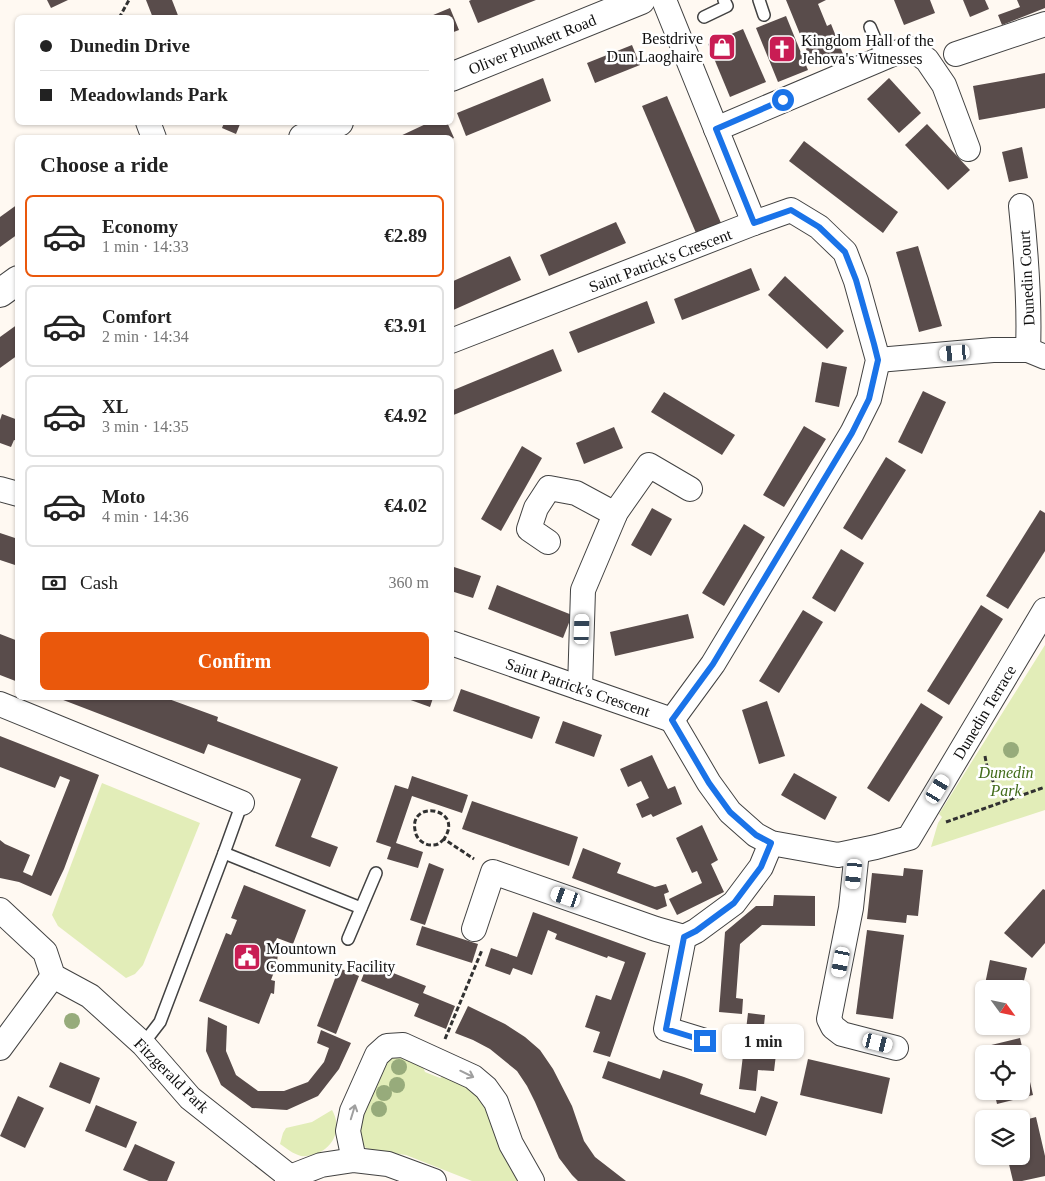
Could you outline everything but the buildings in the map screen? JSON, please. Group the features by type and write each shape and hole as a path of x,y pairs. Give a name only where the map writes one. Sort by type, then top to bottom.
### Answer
{"street":[{"name":"Oliver Plunkett Road","path":"454,76 641,0"},
{"path":"664,0 754,223"},
{"path":"956,54 1045,24"},
{"path":"716,129 895,53 912,49 927,60 944,85 968,148"},
{"path":"310,135 333,125"},
{"name":"Dunedin Court","path":"1021,206 1029,329 1036,354"},
{"name":"Saint Patrick's Crescent","path":"454,340 791,210 819,227 845,252 856,280 878,360 869,399 852,433 713,664 672,720 454,644"},
{"path":"0,293 15,282"},
{"path":"878,360 994,350 1036,354"},
{"path":"580,688 583,590 615,514 649,465 690,489"},
{"path":"548,542 530,528 536,508 549,488 576,492 615,514"},
{"path":"0,489 15,493"},
{"name":"Dunedin Terrace","path":"909,838 1045,610"},
{"path":"0,704 242,803"},
{"path":"672,720 709,783 730,812 756,835 771,843 838,856 909,838"},
{"path":"474,929 493,872 684,937 696,931 734,903 761,867 771,843"},
{"path":"857,851 851,908 829,1019 833,1027 842,1034 896,1048"},
{"path":"0,910 45,952 53,976 0,1048"},
{"path":"684,937 666,1029 705,1041"},
{"name":"Fitzgerald Park","path":"53,976 90,996 143,1044 190,1098 289,1179"},
{"path":"354,1160 348,1131 352,1111 377,1055 387,1046 403,1045 474,1077 486,1088 496,1102 512,1144 532,1181"},
{"path":"289,1179 321,1165 354,1160 388,1164 434,1181"}],"lane":[{"path":"704,18 727,6 724,0"},
{"path":"758,0 764,15"},
{"path":"870,27 883,58"},
{"path":"143,1044 160,1022 242,803"},
{"path":"224,853 361,908"},
{"path":"348,939 376,873"}],"path":[{"path":"121,15 129,0"},
{"path":"985,755 987,768 995,785 1013,798"},
{"path":"909,838 940,820 944,822 1045,787"},
{"path":"429,810 438,811 445,816 449,828 448,834 444,839 438,844 430,845 422,842 416,836 414,828 416,820 421,813 429,810"},
{"path":"444,839 493,872"},
{"path":"436,1060 488,936 474,929"}],"green space":[{"name":"Dunedin Park","path":"1045,645 1045,810 931,847 938,823 942,817 939,814"},
{"path":"102,783 200,823 143,965 135,974 126,978 58,926 52,915"},
{"path":"394,1055 421,1062 425,1072 440,1078 448,1073 475,1086 526,1181 472,1181 406,1155 370,1150 361,1145 359,1127 380,1071 386,1060"},
{"path":"332,1110 336,1123 335,1136 323,1151 301,1156 280,1144 286,1128 312,1122"}],"place":[{"name":"Bestdrive Dun Laoghaire","path":"722,47"},
{"name":"Kingdom Hall of the Jehova's Witnesses","path":"782,49"},
{"name":"Mountown Community Facility","path":"247,957"}],"route":[{"path":"705,1041 666,1029 684,937 696,931 734,903 761,867 771,843 756,835 730,812 709,783 672,720 713,664 852,433 869,399 878,360 856,280 845,252 819,227 791,210 754,223 716,129 783,100"}]}
